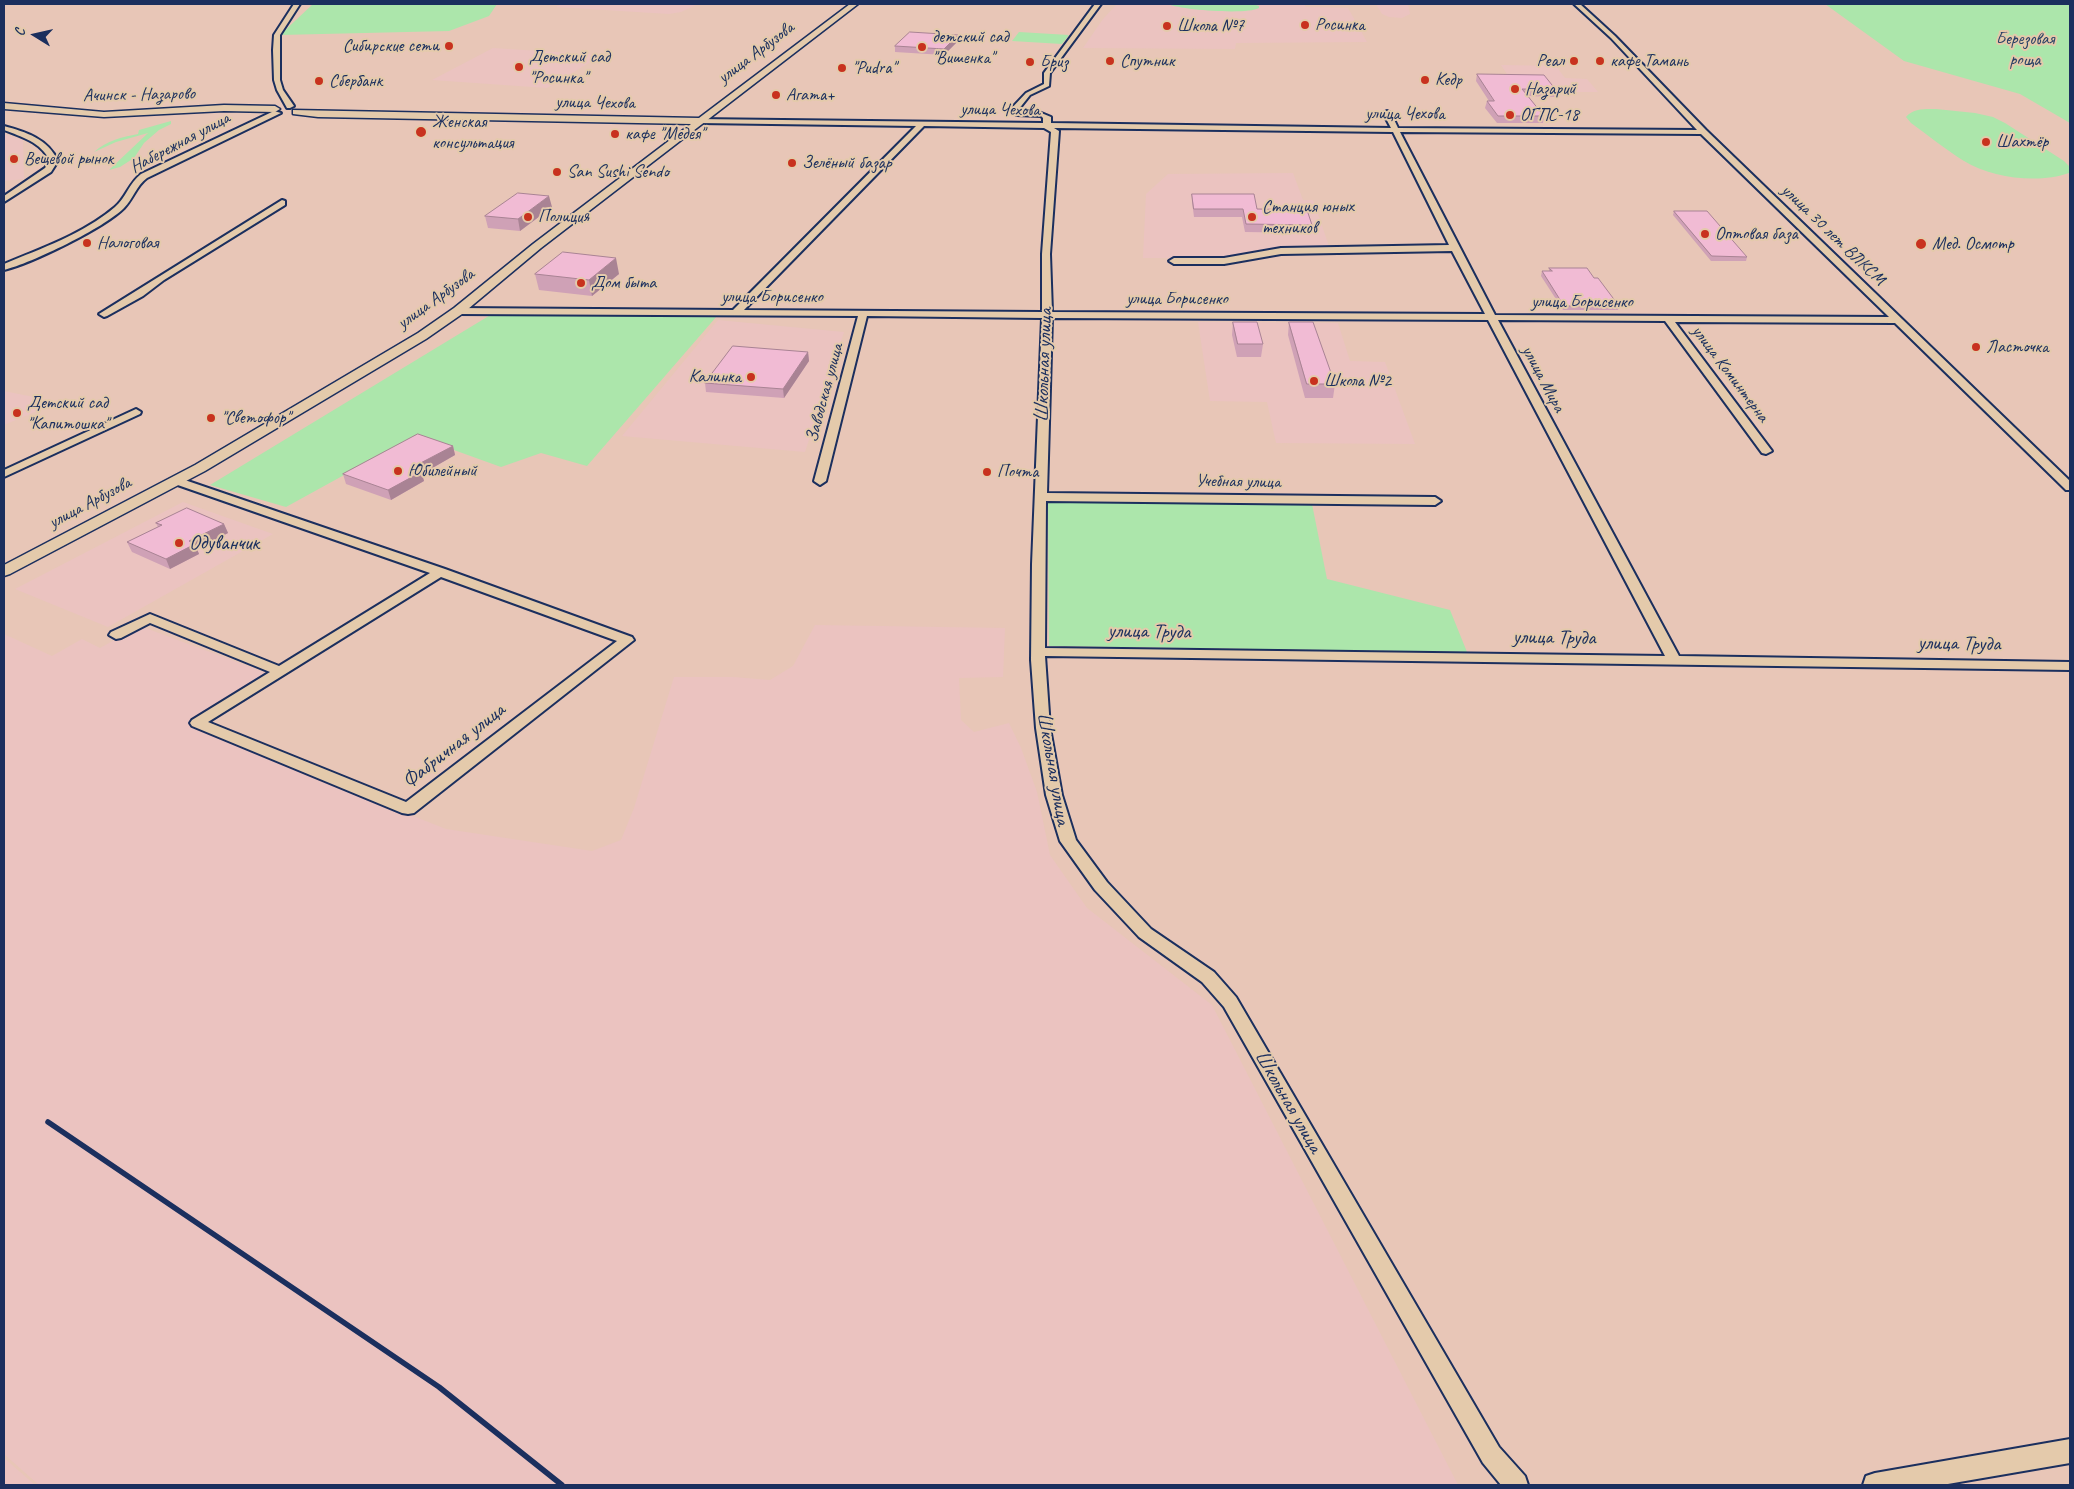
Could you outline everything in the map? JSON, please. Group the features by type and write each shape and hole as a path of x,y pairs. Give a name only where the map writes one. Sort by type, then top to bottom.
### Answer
{"street":[{"path":"276,111 293,109 280,90 277,80 276,50 277,36 297,4"},
{"name":"улица Арбузова","path":"4,571 176,481 422,336 458,311 537,246 854,4"},
{"path":"1047,127 1047,118 1043,115 1013,111 1028,94 1047,85 1047,73 1098,4"},
{"name":"улица 30 лет ВЛКСМ","path":"1577,4 1613,37 1704,132 2070,487"},
{"name":"Ачинск - Назарово","path":"4,106 53,111 135,114 254,107 276,111"},
{"name":"улица Чехова","path":"293,109 327,115 699,122 1047,127 1704,132"},
{"name":"Набережная улица","path":"4,267 57,244 106,218 127,201 131,187 144,176 276,111"},
{"name":"улица Мира","path":"1387,113 1490,317 1673,659"},
{"path":"735,313 921,125"},
{"name":"Школьная улица","path":"1047,127 1055,131 1046,254 1047,315 1038,564 1038,652 1043,728 1054,794 1068,841 1100,886 1145,933 1208,977 1230,1002 1491,1455 1516,1485"},
{"path":"4,128 37,140 52,154 54,161 48,170 4,200"},
{"path":"104,314 140,294 161,278 282,203"},
{"path":"1174,261 1224,262 1281,251 1455,248"},
{"name":"улица Борисенко","path":"458,311 1897,320"},
{"name":"Заводская улица","path":"820,481 863,314"},
{"name":"улица Коминтерна","path":"1667,318 1766,451"},
{"path":"4,474 136,412"},
{"name":"Фабричная улица","path":"176,481 440,572 626,640 408,809 197,723 440,572"},
{"name":"Учебная улица","path":"1040,497 1435,501"},
{"path":"116,635 150,618 280,671"},
{"name":"улица Труда","path":"1038,652 1673,659 2070,666"},
{"path":"1875,1485 2070,1451"}],"shaded area":[{"path":"562,4 698,4 681,12 669,14 556,7"},
{"name":"Школа №7","path":"1117,4 1304,4 1306,7 1348,8 1367,42 1236,43 1235,49 1083,48 1103,19"},
{"path":"1376,4 1408,4 1410,14 1402,18 1389,17 1382,14"},
{"name":"Детский сад \"Росинка\"","path":"493,48 602,55 547,88 432,80"},
{"path":"1501,65 1556,66 1565,78 1587,79 1598,92 1555,92 1511,80"},
{"name":"Вещевой рынок","path":"4,134 23,140 24,179 4,181"},
{"path":"1293,173 1303,200 1313,200 1329,246 1288,247 1228,258 1143,258 1146,194 1168,174"},
{"path":"718,320 844,332 805,452 622,436"},
{"path":"1198,322 1338,323 1350,361 1385,362 1415,444 1276,443 1267,402 1210,401"},
{"name":"Детский сад \"Капитошка\"","path":"4,391 58,402 4,425"},
{"path":"183,502 273,534 108,627 15,589"},
{"path":"815,625 1005,628 1003,677 959,678 961,720 974,732 1009,723 1021,748 1037,792 1050,855 1087,908 1212,1005 1458,1485 39,1485 4,1454 4,634 52,656 82,639 100,648 140,626 269,674 189,725 446,829 592,851 621,840 634,808 674,677 733,677 770,680 793,666"},
{"path":"4,1458 35,1485 4,1485"}],"green space":[{"path":"313,4 497,4 489,16 449,31 280,35"},
{"path":"1168,4 1253,4 1259,6 1259,8 1242,11 1214,11"},
{"name":"Березовая роща","path":"1825,4 2070,4 2070,123 2020,94 1904,61"},
{"path":"1019,32 1069,35 1062,44 1012,41"},
{"name":"Шахтёр","path":"1936,109 1993,117 2064,161 2070,167 2069,173 2030,179 2001,175 1975,167 1944,147 1911,123 1906,117 1912,112"},
{"path":"171,121 171,124 159,130 144,143 134,158 120,167 109,170 148,133 116,142 94,152 114,140 138,134 139,130"},
{"path":"492,314 717,316 587,466 541,453 501,467 415,436 286,507 210,485"},
{"path":"1048,502 1312,504 1327,579 1450,610 1467,652 1049,646"}],"building":[{"path":"910,32 958,35 944,49 895,46"},
{"path":"1477,74 1544,75 1556,90 1522,89 1544,116 1498,116 1487,101 1494,101"},
{"path":"518,193 549,196 518,219 485,216"},
{"path":"1192,194 1254,194 1257,209 1307,210 1312,225 1246,224 1243,209 1194,209"},
{"name":"Оптовая база","path":"1674,211 1707,211 1747,257 1712,256"},
{"path":"563,252 616,258 589,280 535,274"},
{"path":"1549,268 1587,268 1594,278 1598,278 1619,306 1564,306 1542,271 1552,271"},
{"path":"1233,322 1257,322 1263,344 1238,344"},
{"path":"1289,322 1313,322 1335,384 1307,384"},
{"path":"733,346 808,352 783,389 705,383"},
{"path":"418,434 453,446 411,468 421,472 388,490 343,474"},
{"path":"187,508 224,524 189,541 195,544 166,559 127,542 162,525 156,523"}],"railway":[{"path":"48,1122 439,1387 562,1485"}],"place":[{"name":"Росинка","path":"1305,25"},
{"name":"Школа №7","path":"1167,26"},
{"name":"Сибирские сети","path":"449,46"},
{"name":"детский сад \"Вишенка\"","path":"922,47"},
{"name":"Спутник","path":"1110,61"},
{"name":"Реал","path":"1574,61"},
{"name":"кафе Тамань","path":"1600,61"},
{"name":"Бриз","path":"1030,62"},
{"name":"Детский сад \"Росинка\"","path":"519,67"},
{"name":"\"Pudra\"","path":"842,68"},
{"name":"Кедр","path":"1425,80"},
{"name":"Сбербанк","path":"319,81"},
{"name":"Назарий","path":"1515,89"},
{"name":"Агата+","path":"776,95"},
{"name":"ОГПС-18","path":"1510,115"},
{"name":"Женская консультация","path":"421,132"},
{"name":"кафе \"Медея\"","path":"615,134"},
{"name":"Шахтёр","path":"1986,142"},
{"name":"Вещевой рынок","path":"14,159"},
{"name":"Зелёный базар","path":"792,163"},
{"name":"San Sushi Sendo","path":"557,172"},
{"name":"Полиция","path":"528,217"},
{"name":"Станция юных техников","path":"1252,217"},
{"name":"Оптовая база","path":"1705,234"},
{"name":"Налоговая","path":"87,243"},
{"name":"Мед. Осмотр","path":"1921,244"},
{"name":"Дом быта","path":"581,283"},
{"name":"Ласточка","path":"1976,347"},
{"name":"Калинка","path":"751,377"},
{"name":"Школа №2","path":"1314,381"},
{"name":"Детский сад \"Капитошка\"","path":"17,413"},
{"name":"\"Светофор\"","path":"211,418"},
{"name":"Юбилейный","path":"398,471"},
{"name":"Почта","path":"987,472"},
{"name":"Одуванчик","path":"179,543"}]}
